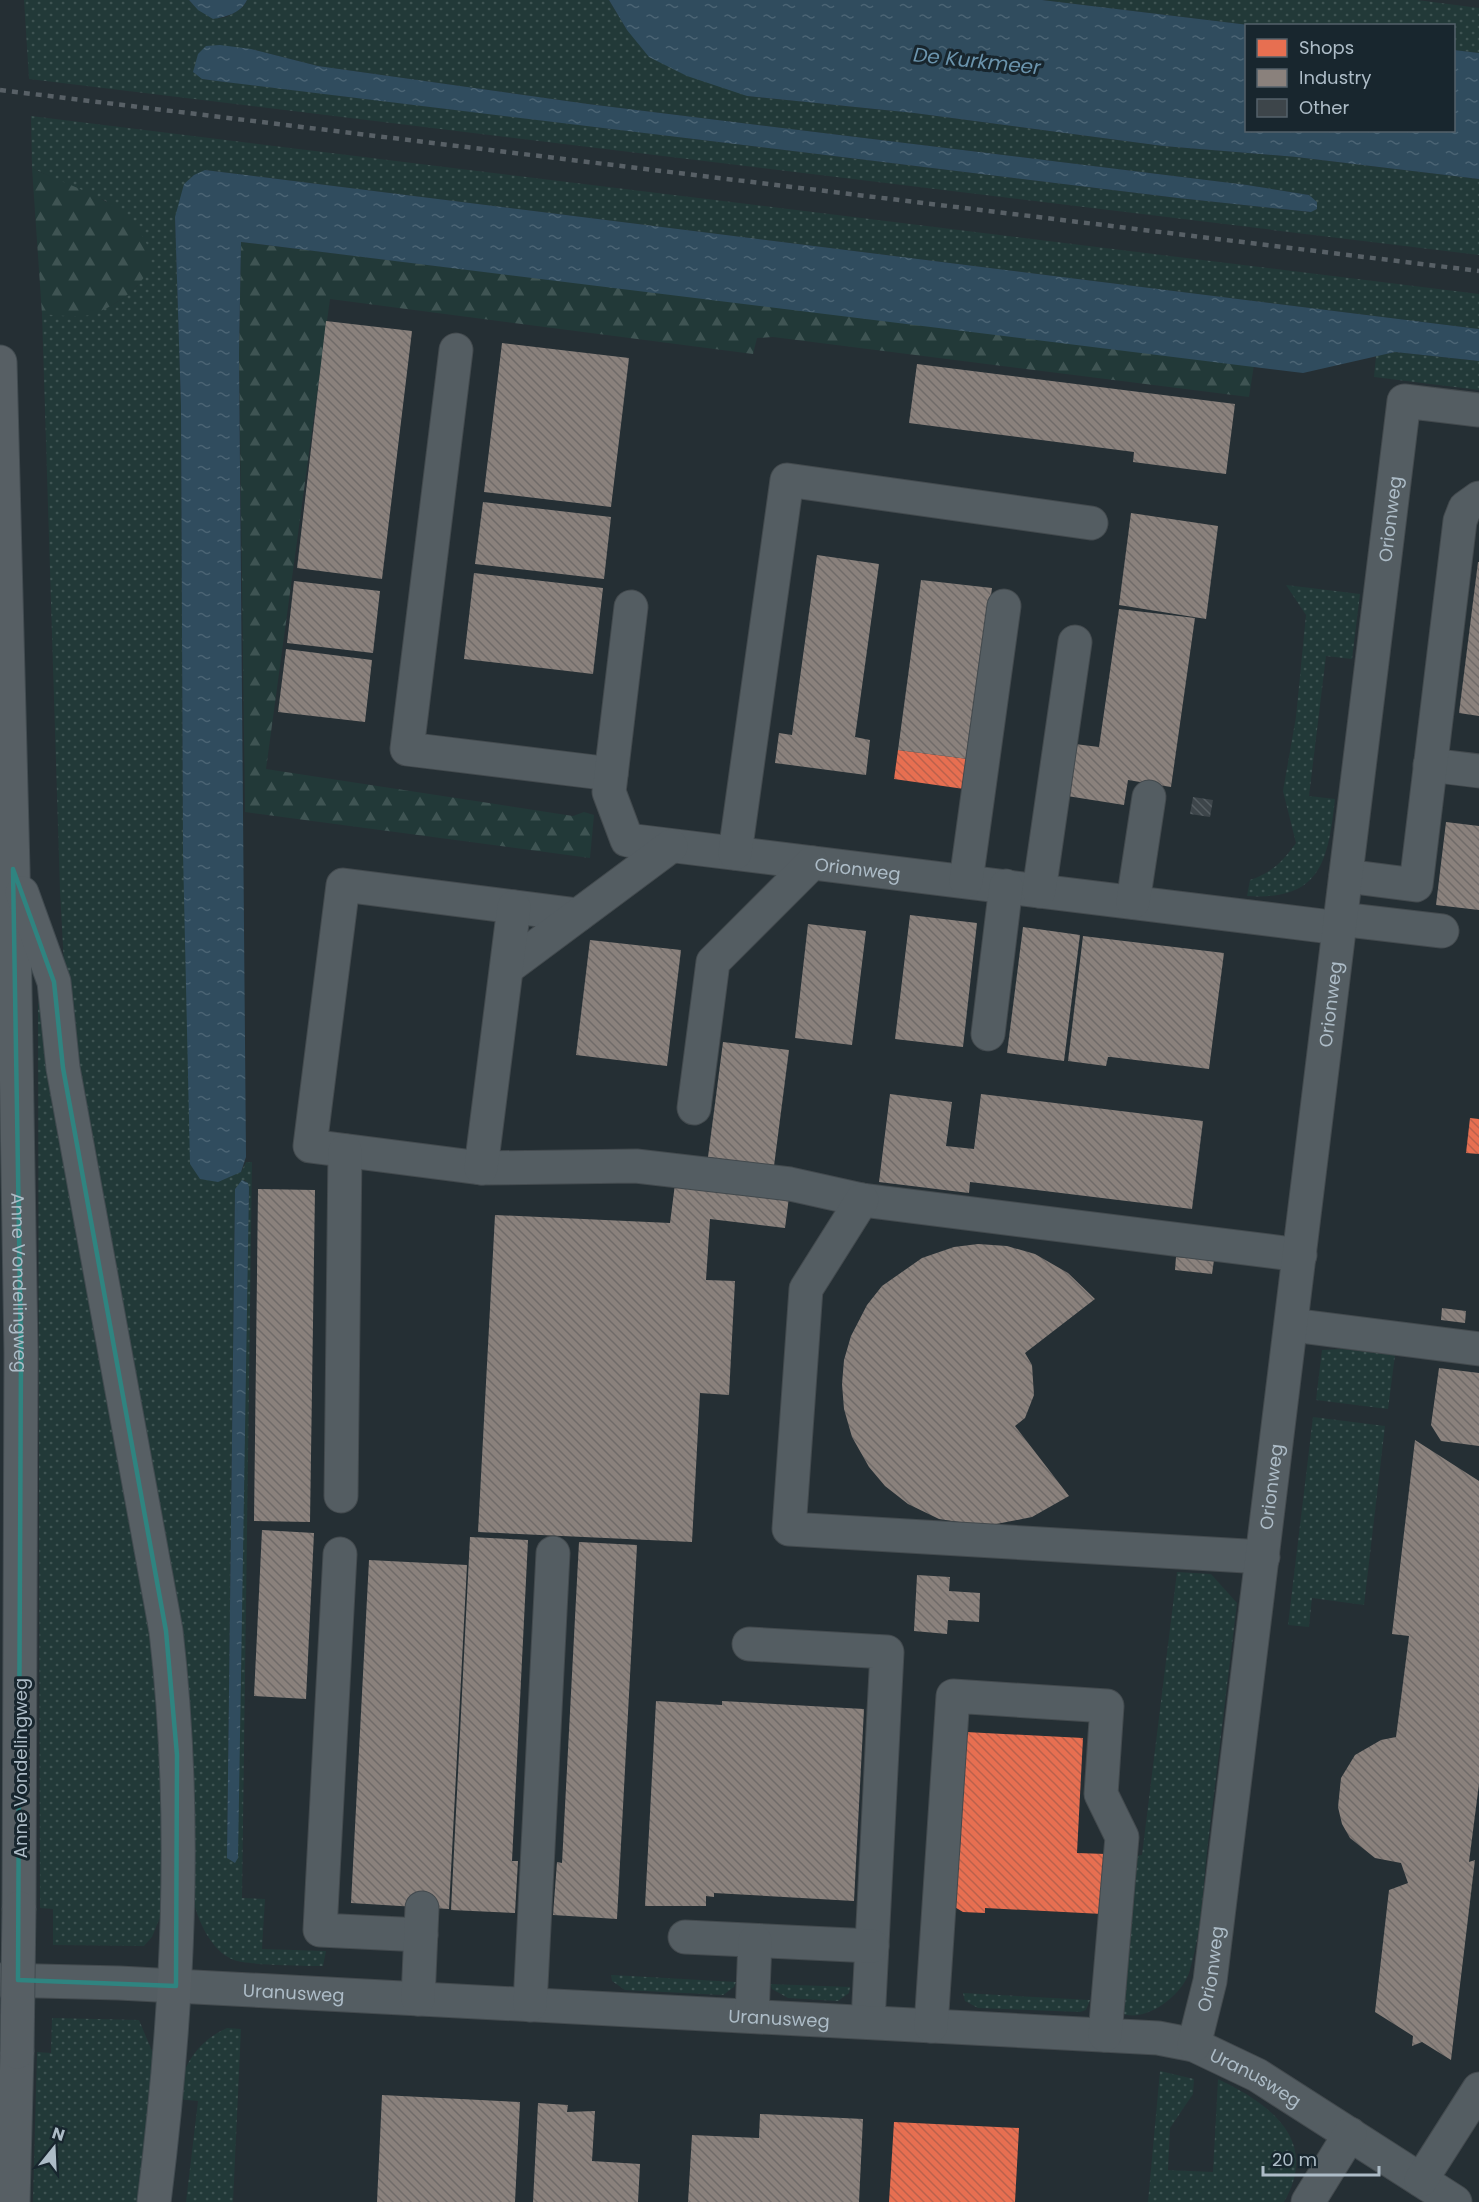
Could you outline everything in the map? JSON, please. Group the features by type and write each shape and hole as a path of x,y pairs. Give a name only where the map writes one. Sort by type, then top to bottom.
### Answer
{"main road":[{"name":"Anne Vondelingweg","path":"0,363 13,869 21,1353 20,1908 13,2202"},
{"path":"13,869 54,982 63,1068 166,1631 177,1755 176,1986 154,2202"}],"street":[{"path":"456,350 407,749 611,774 631,607"},
{"name":"Orionweg","path":"1194,2045 1210,1981 1404,401 1479,410"},
{"path":"735,854 787,480 1091,523"},
{"path":"1346,876 1416,885 1460,521 1465,508 1479,498"},
{"path":"966,882 1004,606"},
{"path":"1039,891 1075,642"},
{"path":"1430,765 1479,771"},
{"name":"Orionweg","path":"611,774 609,792 627,840 1133,902 1340,923"},
{"path":"1133,902 1149,796"},
{"path":"507,968 671,846"},
{"path":"694,1108 713,962 812,863"},
{"path":"578,915 343,885 310,1146 481,1168 636,1166 790,1184 862,1200 1300,1255"},
{"path":"988,1034 1006,886"},
{"path":"481,1168 514,907"},
{"path":"1340,923 1442,931"},
{"path":"341,1496 345,1151"},
{"path":"862,1200 806,1290 789,1529 1263,1557"},
{"path":"1292,1325 1479,1349"},
{"path":"530,2005 553,1552"},
{"path":"340,1554 320,1930 421,1922 417,1999"},
{"path":"749,1644 887,1652 868,2022"},
{"path":"931,2026 953,1696 1107,1706 1101,1794 1122,1837 1105,2035"},
{"path":"685,1937 872,1946"},
{"path":"752,2016 755,1941"},
{"name":"Uranusweg","path":"0,1980 176,1986 1158,2038 1194,2045 1257,2075 1455,2202"},
{"path":"1421,2180 1479,2090"},
{"path":"1308,2202 1350,2134"}],"highlighted area":[{"path":"13,869 54,982 63,1068 166,1631 177,1755 176,1986 18,1980 21,1353"}],"green space":[{"path":"24,0 189,0 204,13 221,18 238,10 247,0 609,0 627,30 747,96 914,113 1163,146 1296,157 1479,179 1479,255 29,79","holes":["251,49 318,66 588,104 1247,185 1309,195 1317,209 1310,212 1178,198 202,79"]},
{"path":"1042,0 1417,0 1479,8 1479,53 1455,50 1455,24 1245,25"},
{"path":"31,116 1479,294 1479,329 205,170 175,217 181,406 183,853 241,1172 246,1162 252,1162 242,1898 265,1899 262,1949 326,1951 323,1966 240,1962 226,1956 211,1942 197,1914 192,1896 80,1097 64,965 60,891 42,314 70,315 94,312 116,303 138,285 106,201 32,168","holes":["245,1180 249,1188 227,1857 235,1189"]},
{"path":"32,168 107,202 126,216 144,238 151,258 147,273 133,290 113,305 84,316 42,314"},
{"path":"241,242 1254,365 1249,397 773,337 757,338 753,354 330,299 266,769 573,816 584,812 594,815 590,858 245,812 239,354"},
{"path":"1395,352 1479,361 1479,390 1374,377 1376,356"},
{"path":"1286,585 1360,594 1352,659 1326,656 1309,796 1335,799 1329,841 1316,873 1306,884 1291,892 1272,896 1247,896 1250,880 1265,874 1276,866 1296,843 1283,791 1296,717 1306,615"},
{"path":"41,1001 157,1654 165,1771 161,1915 152,1937 144,1946 53,1945 53,1909 40,1908 38,1003"},
{"path":"1342,1349 1395,1355 1388,1409 1316,1400 1322,1350"},
{"path":"1313,1417 1385,1426 1364,1605 1312,1598 1309,1627 1288,1625"},
{"path":"1177,1572 1211,1574 1237,1603 1202,1908 1189,1973 1185,1982 1161,2006 1140,2015 1130,2015 1120,2013 1135,1856 1142,1855"},
{"path":"611,1975 736,1982 734,1987 723,1995 625,1990 612,1981"},
{"path":"770,1984 850,1987 849,1993 838,2001 788,1998 772,1989"},
{"path":"963,1993 1090,2000 1086,2010 1080,2012 978,2008 965,2001"},
{"path":"52,2018 139,2020 152,2051 154,2067 141,2202 33,2202 37,2052 51,2053"},
{"path":"227,2028 241,2029 233,2202 186,2202 198,2101 176,2099 182,2076 192,2057 207,2041"},
{"path":"1160,2071 1194,2079 1193,2094 1170,2128 1168,2170 1213,2172 1218,2079 1255,2100 1271,2113 1284,2127 1293,2142 1296,2160 1294,2180 1284,2202 1148,2202"}],"water":[{"path":"189,0 247,0 237,11 228,16 213,19 198,10"},
{"name":"De Kurkmeer","path":"609,0 1042,0 1245,25 1245,132 1455,132 1455,50 1479,53 1479,179 1296,157 1163,146 914,113 747,96 687,76 649,57 627,30"},
{"path":"220,45 251,49 318,66 588,104 1247,185 1309,195 1317,202 1317,209 1311,212 1178,198 202,79 193,72 198,54 206,46"},
{"path":"205,170 1479,329 1479,361 1395,352 1303,373 241,242 239,354 246,1157 241,1172 218,1182 200,1179 190,1164 183,853 181,406 175,217 184,184 194,175"},
{"path":"242,1180 248,1183 249,1188 238,1858 235,1863 227,1858 235,1189"}],"building: Shops":[{"path":"898,750 968,759 964,789 894,779"},
{"path":"1470,1118 1479,1119 1479,1154 1466,1153"},
{"path":"966,1732 1083,1738 1077,1853 1106,1854 1102,1914 985,1908 985,1913 963,1912 953,1906 955,1849 960,1849"},
{"path":"894,2122 1019,2128 1015,2202 889,2202"}],"building: Industry":[{"path":"326,321 412,331 382,579 297,568"},
{"path":"502,343 629,358 611,507 484,492"},
{"path":"917,364 1235,404 1226,474 1133,462 1134,452 909,423"},
{"path":"483,502 611,517 604,579 475,564"},
{"path":"1131,513 1218,526 1206,619 1119,605"},
{"path":"817,555 879,564 855,737 870,740 866,775 775,763 779,733 792,735"},
{"path":"1479,562 1479,716 1459,713"},
{"path":"474,573 603,588 593,674 464,659"},
{"path":"921,580 992,588 968,759 898,750"},
{"path":"294,581 380,591 373,653 287,643"},
{"path":"1119,609 1195,618 1171,787 1128,780 1124,805 1067,796 1075,744 1099,747"},
{"path":"286,649 372,660 365,722 278,712"},
{"path":"1446,822 1479,826 1479,910 1436,905"},
{"path":"910,915 977,923 963,1047 895,1039"},
{"path":"808,924 866,931 852,1045 795,1038"},
{"path":"1023,927 1080,935 1064,1061 1007,1053"},
{"path":"1083,936 1224,953 1209,1069 1111,1057 1108,1057 1106,1066 1068,1061"},
{"path":"590,940 681,950 667,1066 576,1055"},
{"path":"723,1042 789,1050 774,1166 708,1157"},
{"path":"890,1094 952,1102 946,1146 974,1149 981,1094 1203,1121 1192,1209 970,1182 969,1193 879,1182"},
{"path":"675,1184 789,1197 785,1228 710,1219 706,1280 735,1281 729,1395 700,1393 692,1542 478,1532 495,1215 670,1223"},
{"path":"258,1189 315,1190 310,1522 254,1521"},
{"path":"978,1244 1007,1246 1035,1254 1068,1273 1095,1299 1025,1353 1032,1365 1034,1395 1025,1418 1015,1426 1069,1496 1032,1517 986,1526 939,1519 908,1504 885,1486 869,1467 852,1437 844,1409 842,1384 844,1360 851,1336 867,1305 882,1286 922,1258 954,1247"},
{"path":"1176,1257 1214,1260 1212,1274 1175,1270"},
{"path":"1442,1308 1466,1311 1465,1323 1441,1320"},
{"path":"1439,1368 1479,1373 1479,1446 1441,1441 1431,1425"},
{"path":"1415,1440 1479,1481 1479,1784 1469,1862 1475,1860 1451,2060 1422,2042 1412,2046 1413,2036 1375,2012 1389,1890 1408,1883 1401,1863 1375,1858 1350,1838 1342,1824 1338,1807 1341,1778 1355,1755 1381,1740 1396,1737 1409,1636 1392,1634"},
{"path":"262,1530 314,1533 306,1699 254,1696"},
{"path":"470,1537 528,1540 512,1861 518,1861 515,1913 451,1910"},
{"path":"579,1542 637,1545 617,1919 553,1915 557,1862 562,1863"},
{"path":"369,1560 467,1565 449,1909 351,1903"},
{"path":"917,1575 950,1577 949,1591 980,1593 979,1622 948,1620 947,1634 914,1631"},
{"path":"656,1701 722,1705 722,1701 864,1709 854,1901 714,1893 714,1897 706,1896 706,1906 645,1906"},
{"path":"382,2095 520,2102 515,2202 377,2202"},
{"path":"538,2103 568,2105 567,2112 595,2111 592,2161 640,2164 638,2202 533,2202"},
{"path":"760,2114 863,2119 859,2202 688,2202 692,2135 759,2138"}],"building: Other":[{"path":"1193,797 1213,800 1210,817 1190,814"}],"railway":[{"path":"0,90 1479,271"}]}
